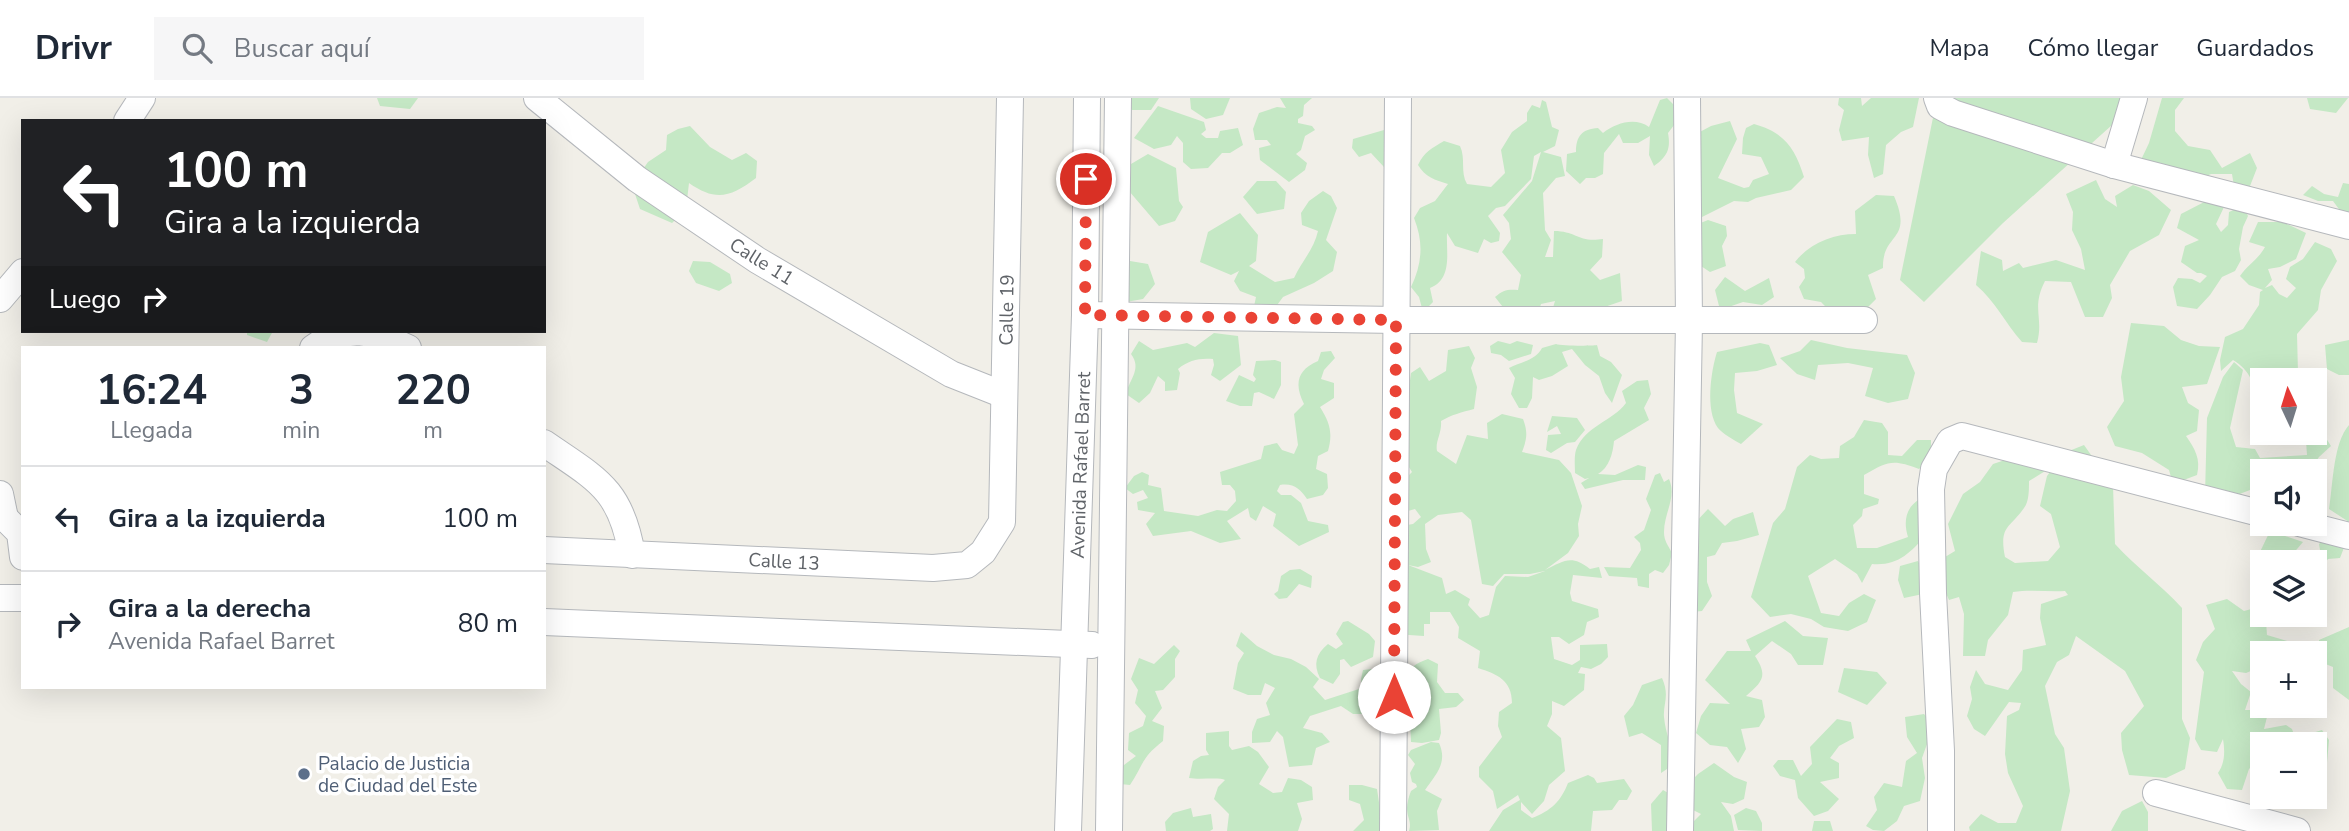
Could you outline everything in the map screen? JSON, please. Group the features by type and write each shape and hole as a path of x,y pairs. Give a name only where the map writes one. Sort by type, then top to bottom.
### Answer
{"street":[{"path":"128,119 142,98"},
{"name":"Calle 11","path":"537,98 637,179 757,260 951,374 1004,395"},
{"name":"Calle 19","path":"1002,522 1010,98"},
{"name":"Avenida Rafael Barret","path":"1068,831 1085,315 1087,98"},
{"name":"Avenida Rafael Barret","path":"1109,831 1118,98"},
{"path":"1393,831 1398,98"},
{"path":"1681,831 1689,322 1687,98"},
{"path":"1937,98 1940,106 1953,113 2114,165 2349,226"},
{"path":"2114,165 2134,98"},
{"path":"0,299 21,274"},
{"path":"1085,315 1689,322 1864,320"},
{"path":"316,346 325,340 352,333"},
{"path":"365,333 383,335 404,346"},
{"path":"1941,831 1941,751 1931,489 1934,468 1950,441 1962,436 2250,511"},
{"path":"546,444 602,483 627,525 632,555"},
{"path":"6,516 20,533 21,541"},
{"name":"Calle 13","path":"546,550 933,568 967,565 983,552 1002,522"},
{"path":"2327,530 2349,536"},
{"path":"546,622 1110,646"},
{"path":"2156,793 2297,831"}],"green space":[{"path":"377,98 418,98 410,109 380,106"},
{"path":"1122,98 1159,98 1151,110 1132,110"},
{"path":"1190,98 1230,98 1223,115 1206,119 1191,109"},
{"path":"1280,98 1312,98 1304,105 1303,116 1298,119 1298,123 1312,126 1315,130 1305,136 1301,150 1296,154 1307,163 1305,170 1289,182 1260,160 1259,148 1271,145 1267,140 1255,140 1253,129 1259,113 1277,107 1286,108"},
{"path":"1667,98 1678,109 1678,120 1668,133 1667,152 1654,166 1649,155 1650,136 1638,143 1623,143 1619,134 1604,153 1603,174 1586,178 1580,184 1566,171 1567,154 1576,152 1577,142 1584,132 1598,128 1603,133 1614,126 1632,122 1649,127 1660,100"},
{"path":"1839,98 1861,98 1862,106 1871,98 1919,98 1913,127 1901,132 1886,145 1883,174 1874,178 1868,155 1869,137 1842,141 1839,130 1844,110 1838,105"},
{"path":"1937,98 2135,98 2132,107 2003,223 1924,302 1900,280"},
{"path":"2162,98 2184,98 2175,110 2175,131 2188,146 2210,150 2222,168 2250,153 2257,168 2250,186 2234,186 2232,174 2211,174 2195,181 2140,162 2149,143"},
{"path":"2307,98 2348,98 2336,113 2310,109"},
{"path":"1542,100 1546,102 1552,127 1559,130 1555,146 1543,152 1561,157 1565,176 1556,178 1543,193 1545,230 1551,240 1545,257 1553,257 1554,231 1588,239 1603,239 1602,257 1590,270 1600,280 1620,273 1622,301 1593,311 1552,311 1555,301 1541,304 1538,313 1506,311 1495,297 1506,290 1518,290 1521,275 1502,252 1511,239 1509,223 1503,215 1532,181 1541,152 1534,156 1531,179 1505,206 1496,208 1488,216 1500,233 1499,241 1491,243 1484,239 1478,253 1455,246 1447,233 1445,272 1437,284 1430,288 1433,302 1423,312 1419,297 1411,287 1418,270 1420,253 1414,218 1420,208 1435,201 1448,184 1427,175 1418,165 1420,161 1444,141 1460,146 1467,184 1491,187 1505,173 1501,150 1512,132 1527,121 1527,113 1532,105 1540,108"},
{"path":"1158,106 1204,122 1206,130 1201,134 1206,138 1218,138 1220,131 1238,128 1243,145 1230,153 1222,153 1208,168 1191,169 1183,162 1183,143 1177,136 1171,145 1154,149 1134,138"},
{"path":"1388,117 1392,164 1384,167 1371,153 1359,157 1352,148 1353,139 1384,130"},
{"path":"1730,121 1737,139 1718,178 1744,188 1749,187 1753,180 1769,174 1761,157 1742,154 1746,128 1754,124 1773,132 1787,143 1797,158 1804,177 1791,190 1748,202 1734,201 1702,217 1689,183 1696,134 1711,126"},
{"path":"690,126 710,147 732,160 746,153 757,161 756,178 723,195 707,193 689,183 686,209 672,223 640,209 632,185 648,162 666,150 667,135"},
{"path":"1148,154 1176,168 1179,201 1183,207 1175,221 1159,226 1123,184 1131,164"},
{"path":"2096,180 2105,199 2117,207 2115,196 2133,185 2149,191 2171,210 2159,235 2130,251 2110,285 2112,298 2103,317 2085,317 2071,282 2045,281 2038,306 2037,343 2022,342 1976,285 1981,251 2002,260 2003,271 2019,263 2023,268 2056,260 2085,270 2081,249 2072,230 2073,212 2066,194"},
{"path":"1257,181 1276,181 1286,192 1284,209 1257,214 1243,197"},
{"path":"2343,183 2349,184 2349,218 2344,216 2333,201 2318,201 2303,195 2312,186 2324,194 2338,197"},
{"path":"1323,191 1331,196 1337,208 1326,240 1337,252 1333,271 1283,297 1272,312 1253,311 1256,297 1240,291 1234,281 1239,271 1231,275 1200,262 1208,232 1240,213 1258,235 1256,261 1249,266 1275,282 1294,278 1318,231 1302,225 1301,213 1309,201"},
{"path":"1876,195 1894,196 1901,222 1887,248 1883,268 1868,275 1876,299 1862,313 1828,309 1821,302 1804,299 1799,287 1805,278 1804,269 1795,262 1822,241 1856,234 1855,211"},
{"path":"2210,199 2224,207 2216,224 2221,232 2228,225 2229,212 2243,206 2248,216 2239,249 2241,260 2235,271 2222,277 2197,309 2177,306 2173,287 2178,278 2192,279 2200,283 2207,276 2181,262 2185,246 2199,240 2177,228 2181,214"},
{"path":"1708,220 1726,226 1727,236 1722,246 1726,266 1710,272 1689,258 1693,226"},
{"path":"2258,222 2283,222 2306,233 2296,259 2280,267 2268,269 2272,280 2265,288 2272,285 2279,294 2287,298 2296,288 2286,279 2290,267 2303,259 2315,242 2331,249 2337,261 2321,290 2318,310 2297,334 2298,368 2250,368 2250,378 2233,360 2221,371 2220,360 2225,337 2243,329 2259,305 2260,292 2263,290 2249,285 2240,276 2265,247 2249,242"},
{"path":"693,261 710,262 730,274 732,283 719,291 696,283 689,271"},
{"path":"1130,261 1148,264 1155,284 1143,299 1126,302 1120,271"},
{"path":"1725,277 1745,291 1769,278 1774,297 1762,305 1743,302 1720,310 1715,290"},
{"path":"2131,323 2164,326 2181,340 2199,346 2220,347 2207,384 2182,387 2188,403 2199,410 2197,431 2186,436 2196,454 2198,469 2197,475 2173,484 2169,470 2142,453 2115,446 2107,427 2124,401 2121,377"},
{"path":"247,333 272,333 267,342"},
{"path":"1214,333 1238,336 1241,365 1220,381 1211,375 1213,359 1199,359 1178,369 1180,373 1177,390 1165,391 1165,382 1158,376 1150,393 1139,403 1126,394 1135,369 1131,354 1139,341 1153,350 1187,343 1195,347"},
{"path":"1811,340 1847,348 1907,355 1915,373 1908,399 1888,403 1865,396 1873,368 1848,363 1818,365 1815,380 1797,374 1780,358 1800,351"},
{"path":"2349,340 2349,375 2339,375 2328,370 2325,345"},
{"path":"1498,341 1510,344 1517,341 1533,345 1531,354 1509,361 1501,355 1491,353 1490,346"},
{"path":"1760,343 1769,345 1777,365 1757,371 1735,373 1737,413 1763,424 1741,444 1720,430 1714,420 1710,401 1713,369 1717,352"},
{"path":"1556,344 1597,345 1600,356 1611,362 1622,375 1612,403 1599,376 1585,365 1572,349 1562,352 1568,366 1552,376 1539,380 1533,377 1532,398 1527,408 1519,408 1511,394 1515,378 1509,368 1532,358 1542,348"},
{"path":"1469,346 1475,358 1471,368 1477,387 1474,409 1441,421 1437,451 1456,464 1467,435 1488,439 1487,423 1502,414 1523,419 1526,435 1522,452 1559,460 1571,473 1582,506 1578,524 1579,536 1568,553 1545,570 1568,560 1590,569 1599,567 1602,578 1573,575 1570,593 1572,601 1598,609 1599,617 1587,622 1584,635 1569,644 1559,637 1551,637 1554,659 1572,665 1580,660 1580,645 1607,644 1608,657 1591,669 1581,667 1578,673 1585,674 1584,690 1564,706 1552,701 1552,714 1547,726 1561,738 1565,771 1549,785 1544,801 1532,814 1521,802 1521,810 1532,818 1539,815 1554,805 1568,783 1588,775 1597,783 1624,779 1632,791 1627,800 1619,800 1612,810 1593,811 1591,831 1489,831 1503,810 1520,800 1518,795 1497,809 1493,791 1479,777 1479,767 1502,737 1498,726 1499,712 1512,703 1509,689 1502,679 1478,668 1480,651 1458,638 1459,627 1450,612 1430,612 1430,624 1424,624 1424,636 1394,634 1402,563 1409,551 1404,540 1407,525 1413,524 1421,517 1415,509 1408,511 1405,479 1412,472 1400,453 1411,373 1420,367 1429,381 1446,371 1448,350","holes":["1462,512 1471,520 1482,584 1493,586 1504,574 1545,571 1528,577 1505,576 1496,587 1489,615 1480,618 1468,605 1470,599 1455,590 1446,594 1442,578 1408,565 1418,567 1431,562 1426,549 1425,524 1438,515"]},
{"path":"1331,351 1335,358 1324,370 1321,379 1334,383 1334,398 1320,407 1328,423 1330,439 1328,451 1318,456 1316,469 1327,474 1328,488 1323,495 1307,499 1293,486 1280,485 1277,491 1281,495 1291,495 1301,503 1308,521 1328,525 1329,532 1299,546 1273,526 1276,514 1263,506 1256,521 1250,517 1248,508 1227,521 1241,539 1220,543 1191,531 1153,536 1146,524 1155,513 1138,510 1137,502 1148,498 1143,490 1133,494 1125,488 1134,476 1142,472 1149,475 1148,485 1161,488 1164,511 1198,516 1217,510 1227,511 1236,501 1235,491 1230,485 1222,485 1220,472 1261,459 1264,446 1277,443 1282,450 1294,454 1298,445 1294,414 1304,404 1299,390 1299,378 1318,361 1321,352"},
{"path":"1256,361 1281,362 1281,385 1274,399 1259,392 1254,393 1252,406 1240,406 1226,401 1239,375 1254,382"},
{"path":"2234,362 2243,370 2230,428 2236,447 2255,449 2260,458 2307,455 2306,445 2327,445 2328,441 2331,446 2318,459 2250,459 2250,490 2224,500 2205,495 2207,418 2223,377"},
{"path":"1648,380 1651,394 1644,408 1649,420 1614,441 1610,460 1598,474 1615,475 1638,465 1646,467 1645,480 1623,480 1585,489 1581,483 1589,478 1585,479 1575,473 1575,452 1580,442 1592,429 1614,415 1626,403 1622,391 1637,381"},
{"path":"1552,416 1577,418 1585,430 1575,442 1567,443 1551,453 1546,450 1548,435 1561,434 1557,426 1547,432"},
{"path":"1864,420 1882,423 1888,432 1888,455 1902,456 1917,440 1931,440 1931,458 1919,469 1891,463 1864,475 1864,494 1879,499 1878,504 1863,509 1862,516 1853,525 1857,548 1877,548 1908,537 1907,515 1920,499 1926,535 1903,557 1889,563 1872,564 1862,583 1857,574 1835,559 1808,576 1821,613 1839,616 1849,603 1864,594 1876,600 1867,622 1848,631 1824,627 1811,619 1791,614 1770,617 1751,597 1773,523 1785,509 1797,467 1810,455 1821,459 1839,458 1840,446 1854,437"},
{"path":"2349,425 2349,522 2329,509 2334,465 2340,442"},
{"path":"2084,445 2113,486 2115,544 2182,608 2182,719 2190,738 2185,769 2166,778 2129,775 2122,750 2121,733 2144,706 2125,671 2076,636 2069,655 2057,662 2045,686 2055,734 2064,748 2070,791 2061,831 1970,831 1969,827 1981,814 1998,823 2016,823 2023,806 2008,773 2005,754 2007,716 2019,710 2021,703 2009,702 1985,736 1974,729 1967,716 1972,699 1970,687 1976,670 1985,684 2008,690 2022,670 2023,650 2046,645 2040,618 2041,604 2068,595 2065,591 2013,592 2008,615 1988,640 1985,656 1963,656 1964,614 1959,597 1949,600 1941,582 1945,557 1955,551 1948,524 1963,494 1980,482 1993,464 2011,458 2050,468 2029,481 2026,505 2004,533 2003,539 2005,557 2015,563 2048,561 2060,547 2051,514 2040,506 2047,476 2057,463 2054,457"},
{"path":"1660,473 1664,482 1669,479 1672,492 1664,532 1672,553 1669,565 1663,573 1655,570 1649,574 1649,588 1638,586 1637,578 1609,576 1604,567 1630,568 1641,550 1640,543 1634,537 1644,530 1651,510 1646,499 1655,475"},
{"path":"1708,509 1725,526 1733,519 1753,512 1759,535 1722,543 1715,555 1707,557 1707,582 1712,596 1702,611 1692,612 1694,524"},
{"path":"2329,534 2345,545 2340,558 2327,560 2327,550 2320,550 2319,544"},
{"path":"2268,536 2285,536 2303,542 2296,550 2261,550"},
{"path":"1918,561 1926,578 1923,594 1904,598 1898,580 1900,566"},
{"path":"1300,569 1312,576 1311,588 1299,584 1287,598 1279,599 1274,594 1278,591 1281,576 1290,570"},
{"path":"2227,599 2244,611 2250,609 2250,627 2266,627 2267,635 2287,641 2250,641 2250,671 2232,671 2250,691 2245,710 2250,710 2250,718 2267,718 2264,729 2286,725 2293,732 2250,732 2250,768 2242,790 2227,789 2218,773 2224,757 2223,739 2217,752 2201,750 2195,739 2204,672 2196,660 2203,642 2215,629 2206,605"},
{"path":"1348,621 1375,641 1373,657 1351,667 1344,659 1340,660 1340,674 1333,684 1320,678 1317,660 1328,644 1336,649 1343,644 1336,634 1343,622"},
{"path":"1785,621 1803,636 1828,638 1823,665 1798,665 1791,654 1772,641 1755,656 1762,678 1746,696 1762,700 1765,717 1759,727 1741,729 1746,749 1738,763 1727,747 1710,745 1696,733 1701,716 1710,703 1730,704 1705,680 1727,651 1751,651 1746,640"},
{"path":"2349,627 2349,700 2333,688 2333,667 2327,665 2327,641 2319,640"},
{"path":"1241,632 1257,646 1306,667 1319,679 1313,687 1325,700 1362,688 1363,670 1372,669 1372,695 1375,703 1363,714 1353,714 1341,706 1310,716 1303,728 1322,733 1330,742 1316,748 1312,765 1289,767 1283,737 1277,731 1270,742 1252,743 1252,732 1257,719 1270,715 1266,703 1275,688 1265,683 1261,695 1248,695 1233,689 1238,663 1244,653 1236,646"},
{"path":"1174,645 1180,651 1175,659 1175,677 1163,690 1155,691 1162,708 1152,721 1164,726 1163,741 1147,757 1130,785 1120,784 1120,768 1136,756 1128,750 1129,733 1143,726 1146,716 1135,703 1138,690 1131,679 1139,658 1154,664"},
{"path":"1428,659 1438,664 1437,682 1445,693 1458,693 1464,700 1456,707 1439,709 1439,740 1411,742 1410,718 1417,710 1405,684 1412,668"},
{"path":"1844,668 1877,672 1887,683 1867,705 1838,692"},
{"path":"1662,678 1666,695 1664,717 1671,759 1670,767 1661,773 1661,745 1642,733 1629,737 1624,716 1633,705 1642,685"},
{"path":"1924,714 1930,721 1931,733 1922,758 1925,778 1920,801 1904,806 1897,821 1884,831 1873,830 1866,826 1877,810 1874,797 1884,783 1902,787 1906,761 1917,753 1907,737 1905,717"},
{"path":"1837,719 1851,722 1854,738 1839,746 1830,758 1839,763 1839,778 1820,782 1839,799 1828,811 1814,816 1798,798 1795,780 1780,776 1773,766 1778,760 1793,760 1801,776 1812,764 1810,747"},
{"path":"1229,731 1229,746 1232,750 1249,746 1258,752 1269,767 1259,784 1273,793 1282,792 1288,778 1301,780 1312,787 1313,800 1297,803 1302,819 1298,831 1227,831 1229,814 1214,799 1218,787 1225,780 1189,778 1193,761 1209,755 1206,750 1206,733"},
{"path":"1431,742 1439,743 1442,757 1437,773 1425,790 1442,799 1437,811 1439,830 1409,831 1408,802 1411,791 1417,787 1412,782 1410,773 1415,764 1408,755 1411,750"},
{"path":"1714,763 1734,777 1747,782 1744,799 1733,804 1721,802 1731,816 1734,831 1690,831 1689,826 1701,814 1689,808 1686,786"},
{"path":"1349,785 1377,789 1380,831 1353,831 1364,820 1360,804 1349,800"},
{"path":"1663,790 1670,794 1670,831 1652,831 1651,804"},
{"path":"2142,801 2148,812 2148,831 2111,831 2122,811"},
{"path":"1191,808 1193,817 1211,814 1213,829 1166,831 1165,822 1173,813"},
{"path":"1746,808 1756,811 1762,823 1762,831 1738,830 1734,815"},
{"path":"1814,821 1830,821 1833,831 1812,831"}],"place":[{"name":"Palacio de Justicia de Ciudad del Este","path":"304,774"}],"route":[{"path":"1086,179 1085,315 1396,320 1394,697"}]}
